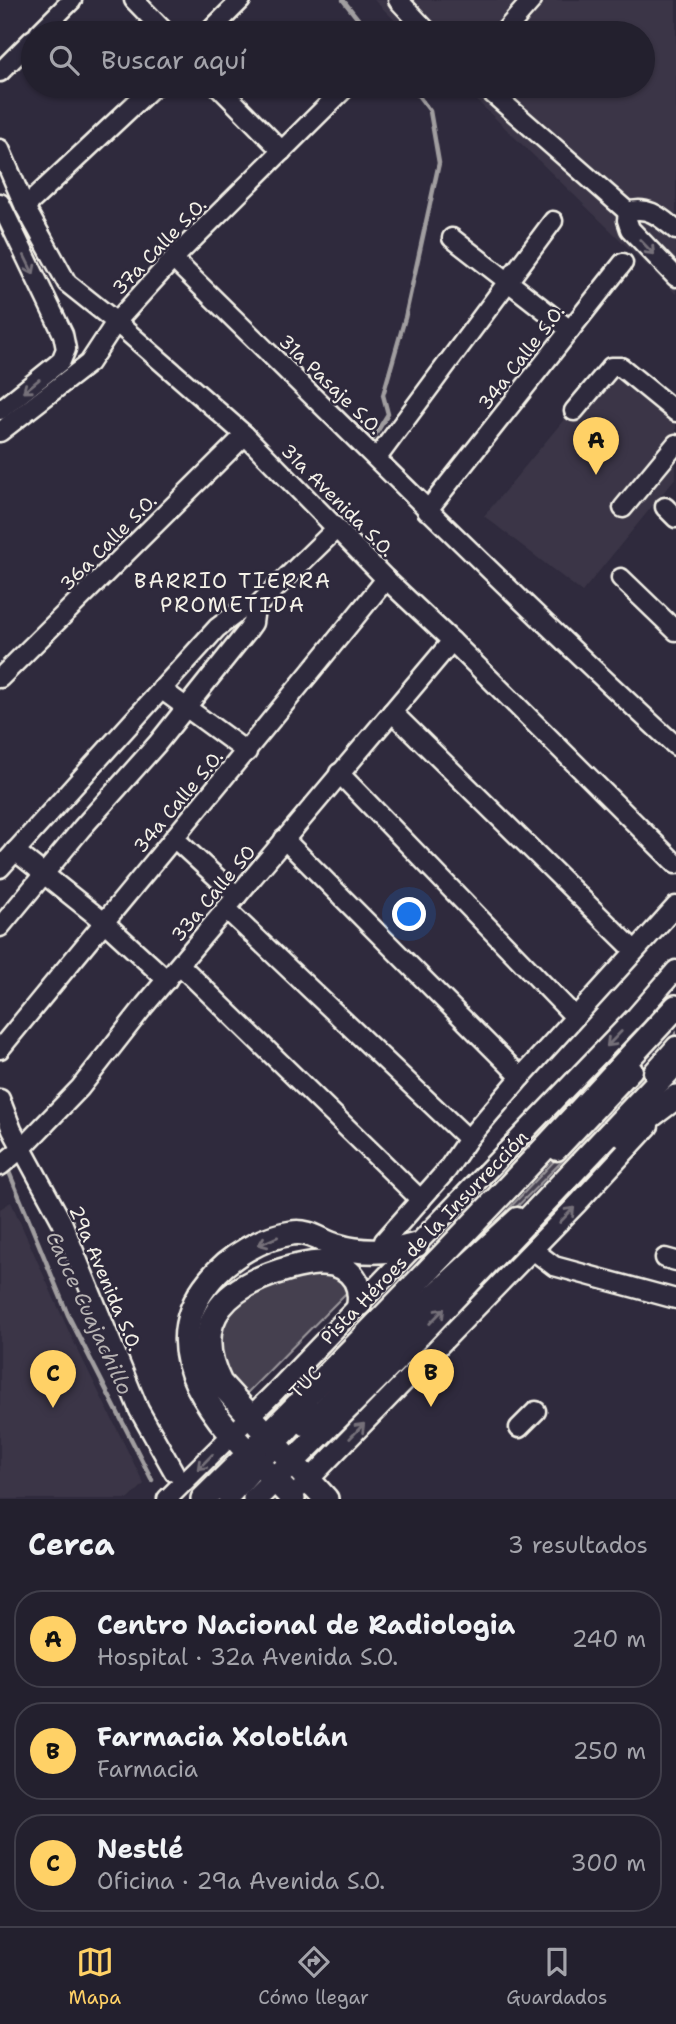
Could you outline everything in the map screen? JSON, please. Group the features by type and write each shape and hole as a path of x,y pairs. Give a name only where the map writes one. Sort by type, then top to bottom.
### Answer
{"main road":[{"name":"Pista Héroes de la Insurrección","path":"255,1499 272,1457 519,1176 676,1007"},
{"name":"Pista Héroes de la Insurrección","path":"202,1499 272,1457 494,1258 676,1063"},
{"path":"494,1258 568,1194 628,1132 676,1097"},
{"path":"326,1499 309,1480 272,1457 242,1425 206,1403 189,1363 188,1333 194,1306 208,1282 234,1259 272,1238 291,1233 309,1250 330,1263 341,1266 353,1276 358,1284 359,1304"},
{"path":"242,1425 212,1366 210,1341 214,1317 230,1296 251,1281 309,1250 380,1251 416,1245"},
{"path":"272,1457 291,1498"}],"street":[{"path":"50,21 72,0"},
{"path":"134,0 154,21"},
{"path":"220,21 241,0"},
{"path":"398,0 418,21"},
{"path":"514,21 532,0"},
{"path":"0,72 21,50"},
{"path":"25,207 141,98"},
{"path":"230,98 282,151"},
{"name":"37a Calle S.O.","path":"0,432 89,363 116,322 173,260 335,98"},
{"path":"498,98 628,212"},
{"name":"31a Avenida S.O.","path":"0,149 25,207 67,283 116,322 245,435 386,579 452,640 676,864"},
{"path":"0,203 63,334 66,349 61,361 0,410"},
{"path":"628,212 636,209 652,212 676,230"},
{"path":"628,212 630,229 676,277"},
{"path":"377,457 553,221"},
{"path":"452,238 570,330"},
{"name":"31a Pasaje S.O.","path":"173,260 377,457 457,540 676,746"},
{"name":"34a Calle S.O.","path":"427,511 623,263"},
{"path":"574,411 611,367 616,366 621,367 676,412"},
{"name":"36a Calle S.O.","path":"0,678 245,435"},
{"path":"623,508 676,444"},
{"path":"0,927 187,707 248,630 253,622 255,608 337,528"},
{"path":"621,578 676,631"},
{"name":"34a Calle S.O.","path":"0,1049 247,752 386,579"},
{"path":"0,868 218,628 242,609 255,608"},
{"name":"33a Calle SO","path":"0,1166 19,1151 80,1088 284,839 452,640"},
{"path":"162,689 247,752"},
{"path":"392,712 635,951"},
{"path":"339,773 575,1017"},
{"path":"174,838 231,903 468,1139"},
{"path":"284,839 521,1077"},
{"path":"15,851 104,922 167,980"},
{"path":"380,1251 384,1241 421,1200 521,1077 676,906"},
{"path":"180,965 421,1200"},
{"name":"Pista Héroes de la Insurrección","path":"167,1499 416,1245 676,970"},
{"path":"519,1176 579,1102 640,1034 676,978"},
{"name":"TUC","path":"240,1499 272,1457 676,1023"},
{"name":"TUC","path":"228,1499 426,1301 559,1175 676,1046"},
{"path":"291,1498 533,1250 676,1097"},
{"name":"29a Avenida S.O.","path":"0,1099 19,1151 62,1222 139,1410 174,1472"},
{"path":"533,1250 554,1266 676,1299"},
{"path":"519,1428 536,1411"}],"shaded area":[{"path":"374,0 676,0 676,294 474,98 655,98 655,21 396,21"},
{"path":"616,357 676,404 676,477 582,592 484,516"},
{"path":"676,1033 676,1041 590,1132 442,1279"},
{"path":"11,1202 69,1332 144,1484 129,1499 0,1499 0,1209"},
{"path":"331,1269 352,1287 243,1397 226,1381 216,1335 219,1325 254,1287"}],"waterway":[{"path":"343,0 360,21"},
{"path":"372,440 388,414 383,395 405,318 439,163 430,111 420,98"},
{"name":"Cauce Cuajachillo","path":"7,1167 68,1315 152,1480"}],"place":[{"name":"Centro Nacional de Radiologia","path":"596,475"},
{"name":"Farmacia Xolotlán","path":"431,1407"},
{"name":"Nestlé","path":"53,1408"}],"district":[{"name":"BARRIO TIERRA PROMETIDA","path":"233,593"}]}
